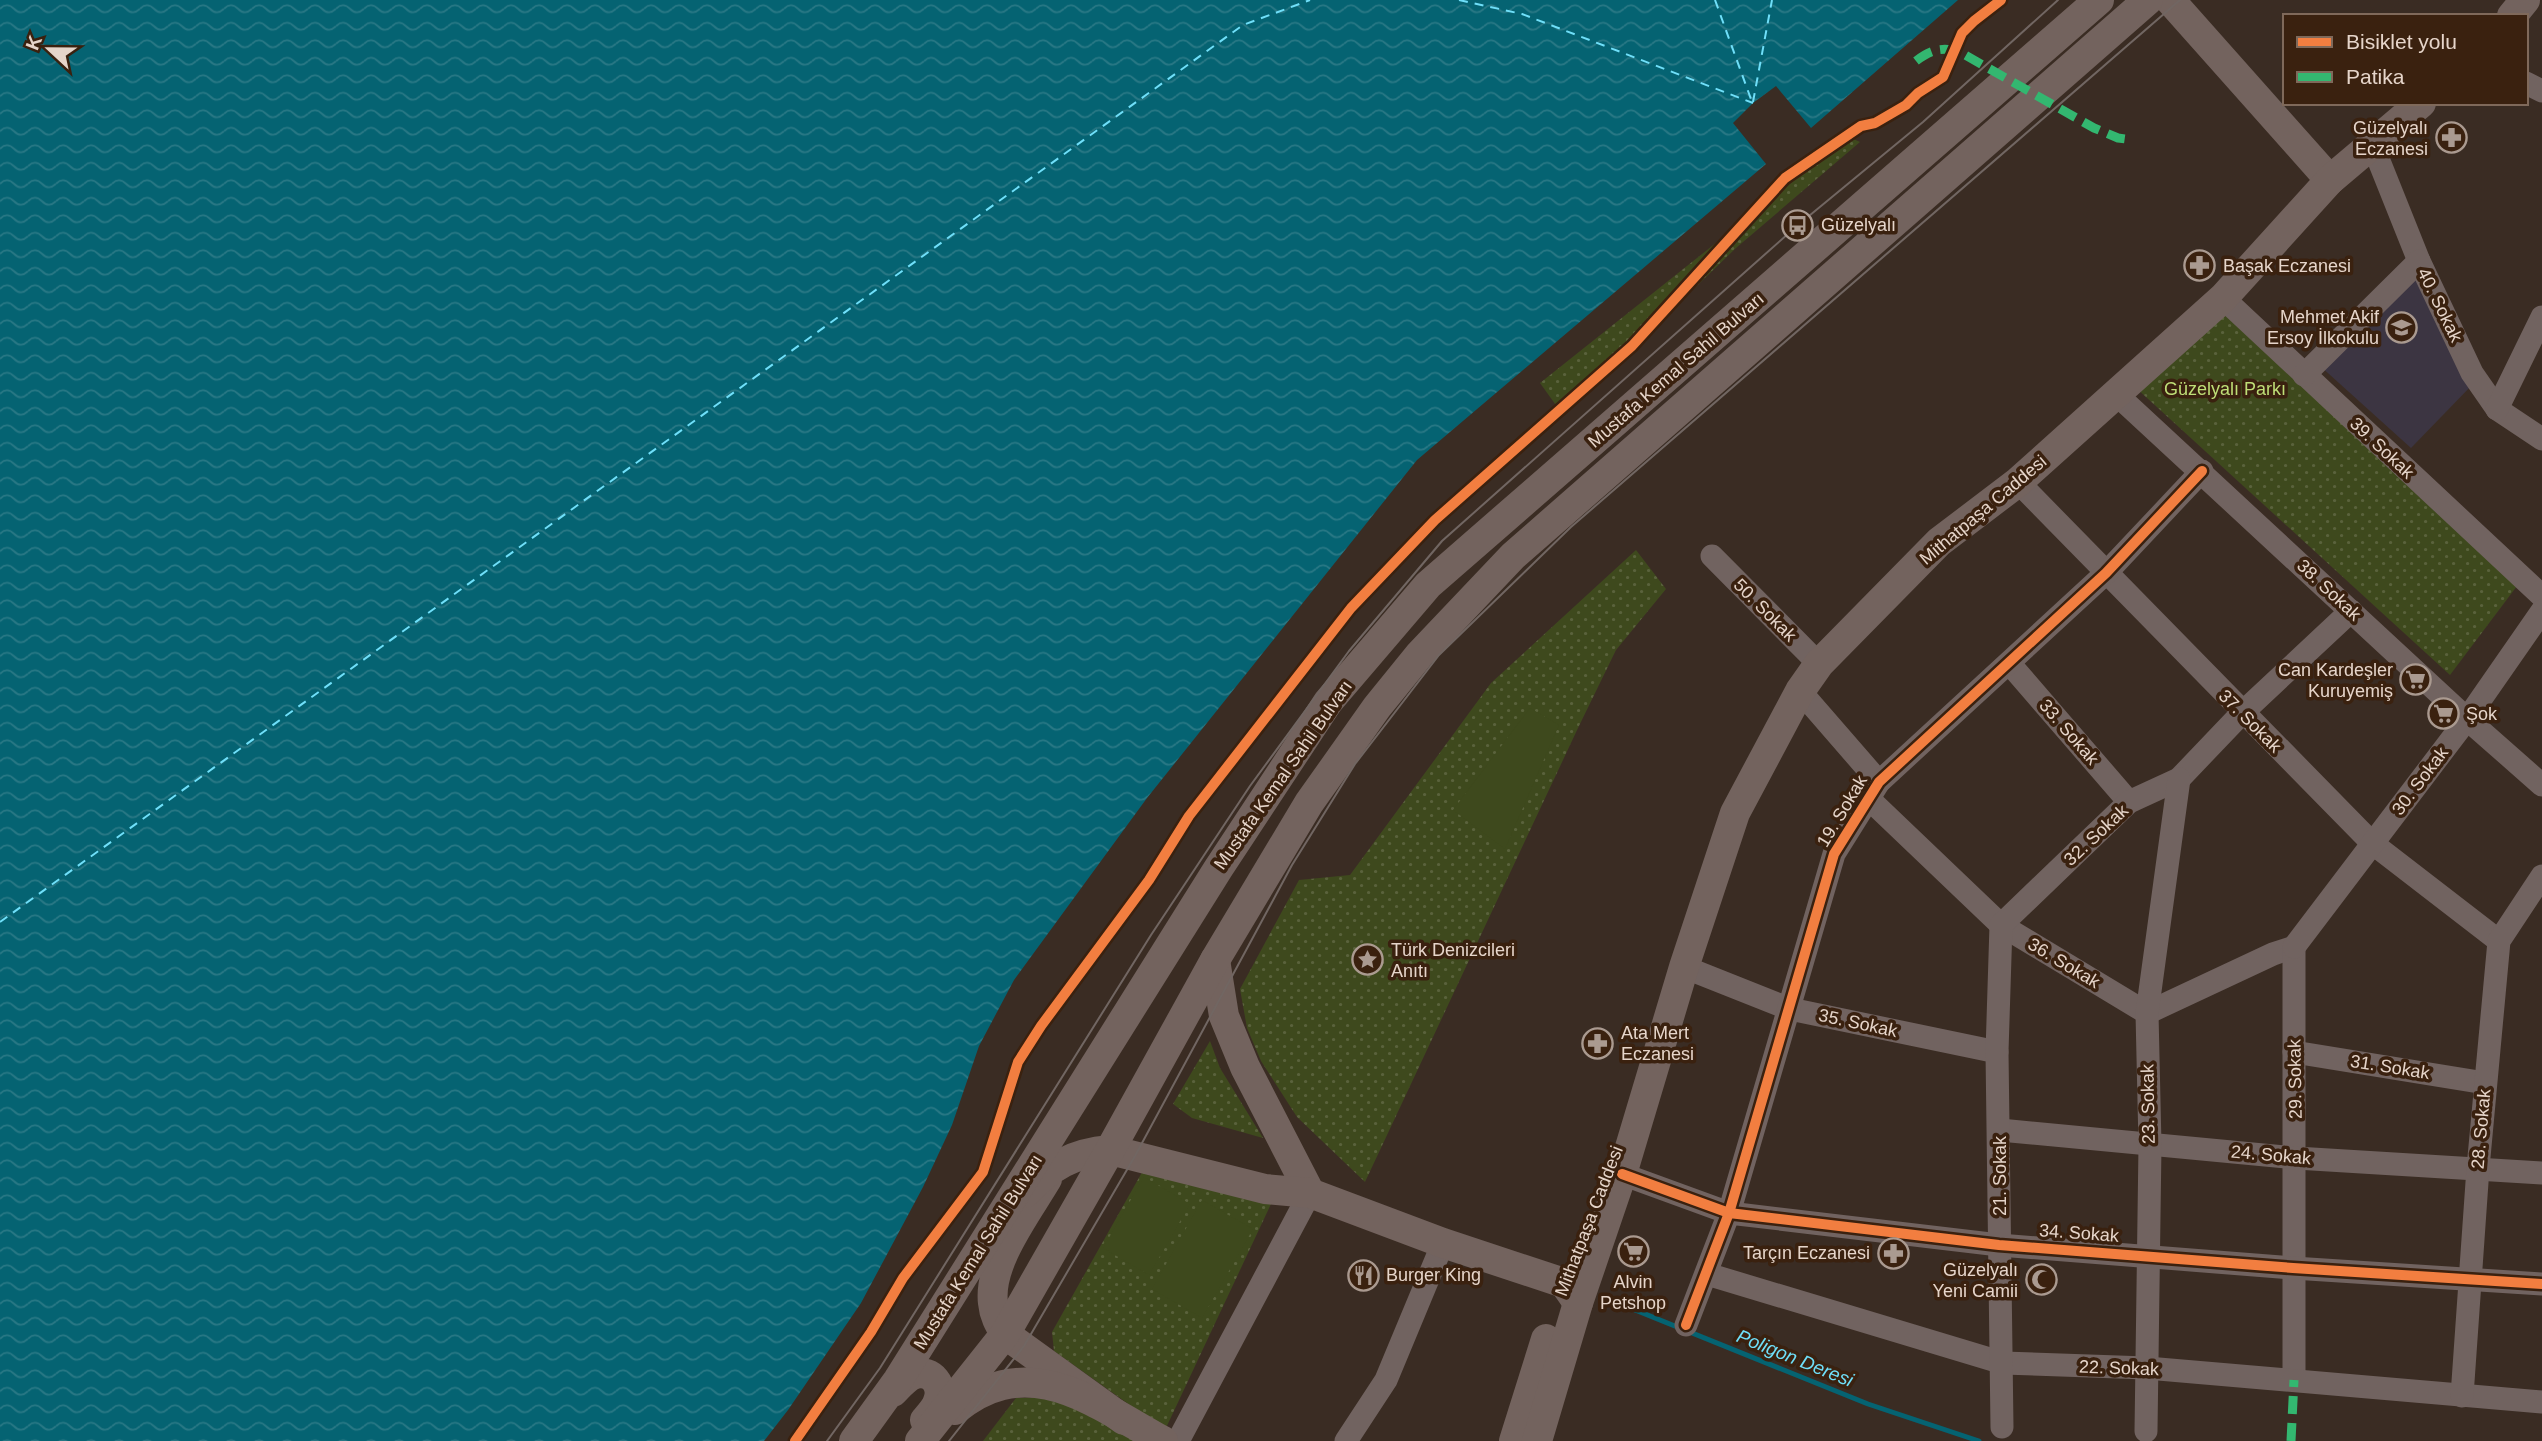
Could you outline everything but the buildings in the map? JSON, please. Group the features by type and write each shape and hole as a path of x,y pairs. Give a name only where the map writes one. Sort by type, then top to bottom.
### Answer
{"main road":[{"name":"Mustafa Kemal Sahil Bulvarı","path":"854,1441 898,1380 1197,903 1328,702 1428,585 2099,0"},
{"name":"Mustafa Kemal Sahil Bulvarı","path":"919,1438 1005,1334 1214,960 1309,803 1377,707 1420,654 1513,556 2148,0"},
{"path":"2170,0 2330,180"},
{"path":"2514,14 2525,0"},
{"name":"Mithatpaşa Caddesi","path":"1537,1441 1571,1293 1622,1174 1684,967 1735,813 1800,691 1819,664 1939,542 2018,482 2223,299 2330,180 2419,105"},
{"path":"1124,1420 1005,1334 996,1318 992,1301 997,1265 1155,1007 1180,956 1197,903"},
{"path":"1214,960 1219,998 1229,1029 1245,1067 1310,1193"},
{"name":"Mithatpaşa Caddesi","path":"1514,1441 1571,1293 1673,1005"},
{"path":"986,1238 1028,1190 1055,1167 1084,1152 1110,1150 1265,1189 1310,1193 1571,1293"},
{"path":"883,1402 907,1378 915,1374 924,1373 939,1383 937,1404 919,1438"},
{"path":"919,1438 969,1399 989,1389 1035,1382 1070,1389 1163,1441"}],"street":[{"name":"40. Sokak","path":"2373,146 2419,261 2472,373 2497,409 2542,439"},
{"path":"2304,375 2419,261"},
{"name":"39. Sokak","path":"2223,299 2542,596"},
{"path":"2497,409 2542,317"},
{"name":"38. Sokak","path":"2116,394 2542,785"},
{"name":"19. Sokak","path":"1686,1325 1729,1213 1834,854 1873,790 2106,573 2202,471"},
{"name":"37. Sokak","path":"2018,482 2372,843 2499,941"},
{"name":"50. Sokak","path":"1712,556 1819,664"},
{"name":"32. Sokak","path":"2001,925 2129,802 2179,779 2242,713 2351,611"},
{"name":"30. Sokak","path":"2294,947 2467,719 2542,611"},
{"name":"33. Sokak","path":"2009,663 2129,802"},
{"name":"36. Sokak","path":"1800,691 1873,790 2001,925 2147,1013"},
{"name":"23. Sokak","path":"2146,1431 2150,1145 2147,1013 2179,779"},
{"name":"28. Sokak","path":"2462,1396 2478,1168 2499,941 2542,876"},
{"name":"21. Sokak","path":"2001,925 1997,1052 2002,1427"},
{"path":"2147,1013 2273,954 2294,947"},
{"name":"29. Sokak","path":"2294,947 2294,1380"},
{"name":"35. Sokak","path":"1684,967 1790,1009 1997,1052"},
{"name":"31. Sokak","path":"2294,1052 2485,1083"},
{"name":"24. Sokak","path":"2000,1130 2296,1158 2542,1173"},
{"name":"34. Sokak","path":"1622,1174 1729,1213 1999,1245 2469,1281 2542,1284"},
{"path":"1178,1441 1310,1193"},
{"path":"1346,1441 1386,1380 1443,1243"},
{"name":"22. Sokak","path":"1707,1274 2003,1363 2147,1368 2542,1402"}],"shaded area":[{"name":"Mehmet Akif Ersoy İlkokulu","path":"2416,271 2473,384 2411,448 2319,365"}],"green space":[{"path":"1849,137 1860,142 1736,248 1563,415 1540,383"},
{"name":"Güzelyalı Parkı","path":"2225,307 2520,582 2450,675 2135,387"},
{"path":"1636,550 1666,589 1616,650 1365,1182 1297,1117 1261,1061 1247,1028 1240,989 1299,880 1350,875 1491,683"},
{"path":"1530,708 1559,725 1505,849 1453,810"},
{"path":"1210,1041 1220,1068 1263,1138 1192,1118 1173,1104"},
{"path":"1145,1167 1271,1204 1165,1430 1054,1351 1052,1332"},
{"path":"1144,1177 1190,1204 1149,1275 1103,1248"},
{"path":"1202,1200 1253,1229 1202,1318 1152,1289"},
{"path":"1060,1397 1143,1441 983,1441 1016,1398"}],"water":[{"path":"0,0 1958,0 1811,128 1776,86 1753,103 1733,123 1766,164 1417,460 1147,798 1014,980 979,1046 952,1125 923,1187 861,1303 764,1441 0,1441"}],"waterway":[{"name":"Poligon Deresi","path":"1603,1297 1868,1404 1979,1441"}],"ferry route":[{"path":"0,922 1243,25 1310,0"},
{"path":"1459,0 1522,14 1753,103"},
{"path":"1715,0 1752,102"},
{"path":"1753,102 1772,0"}],"tram line":[{"path":"827,1441 880,1368 1151,935 1250,786 1349,651 1442,541 1798,225 1923,122 2058,0"},
{"path":"949,1441 1024,1346 1135,1156 1292,865 1355,764 1439,655 1571,527 2180,0"}],"marked path":[{"path":"1916,61 1936,50 1958,51 2094,128 2118,138 2133,140"},
{"path":"2291,1441 2294,1380"}],"cycle path":[{"path":"795,1441 871,1332 903,1278 983,1172 1018,1062 1041,1026 1149,880 1189,816 1351,608 1435,520 1632,346 1785,178 1861,126 1875,123 1906,105 1918,93 1943,77 1962,33 2001,0"},
{"path":"1686,1325 1729,1213 1834,854 1879,782 2106,573 2202,471"},
{"path":"1622,1174 1729,1213 1999,1245 2542,1284"}],"place":[{"name":"Güzelyalı Eczanesi","path":"2451,138"},
{"name":"Güzelyalı","path":"1798,225"},
{"name":"Başak Eczanesi","path":"2200,266"},
{"name":"Mehmet Akif Ersoy İlkokulu","path":"2402,327"},
{"name":"Can Kardeşler Kuruyemiş","path":"2416,680"},
{"name":"Şok","path":"2443,714"},
{"name":"Türk Denizcileri Anıtı","path":"1368,960"},
{"name":"Ata Mert Eczanesi","path":"1598,1043"},
{"name":"Alvin Petshop","path":"1633,1252"},
{"name":"Tarçın Eczanesi","path":"1893,1253"},
{"name":"Burger King","path":"1363,1275"},
{"name":"Güzelyalı Yeni Camii","path":"2041,1280"}]}
